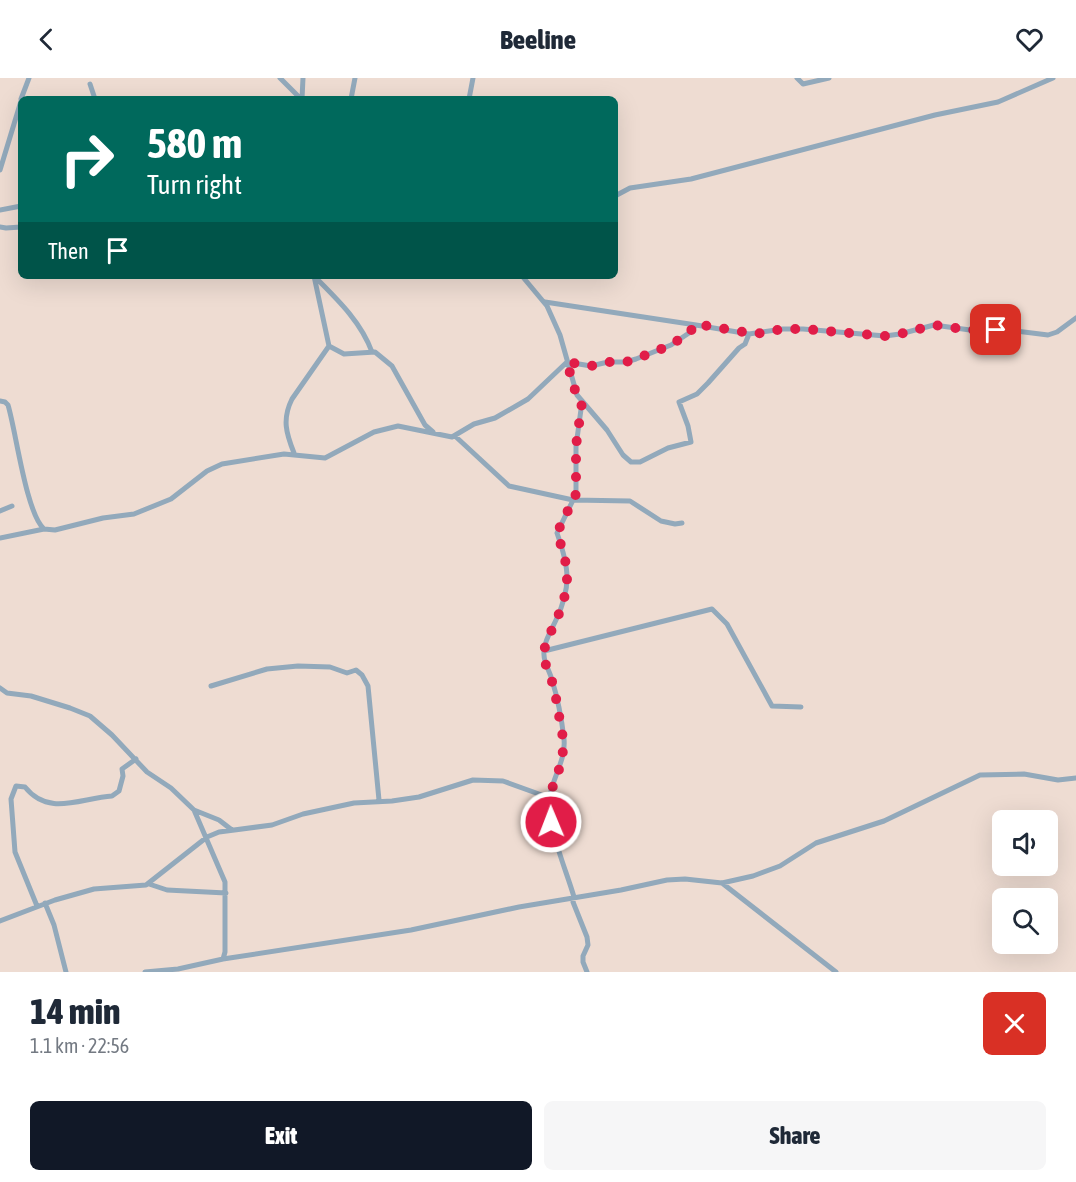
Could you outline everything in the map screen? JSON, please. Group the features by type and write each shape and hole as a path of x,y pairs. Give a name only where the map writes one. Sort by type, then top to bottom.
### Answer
{"street":[{"path":"22,96 29,78"},
{"path":"280,78 298,96"},
{"path":"301,96 303,78"},
{"path":"352,96 356,78"},
{"path":"470,96 473,78"},
{"path":"797,78 803,84 808,84 829,78"},
{"path":"618,194 630,188 691,179 935,115 999,102 1053,78"},
{"path":"90,84 94,96"},
{"path":"0,170 18,110"},
{"path":"0,210 18,207"},
{"path":"0,227 18,226"},
{"path":"294,453 285,432 288,408 329,346 315,279"},
{"path":"317,279 339,300 364,333 372,352"},
{"path":"525,279 545,302 560,335 574,388 582,402 607,430 627,460 631,462 640,462 668,448 691,442 679,402 697,394 745,344 749,334"},
{"path":"545,302 749,334 803,329 885,336 934,325 970,330 1007,330 1048,335 1057,332 1076,318"},
{"path":"567,362 591,366 608,362 626,362 671,345 689,333 696,324"},
{"path":"329,346 344,354 375,352 392,366 425,425 435,434"},
{"path":"0,538 44,529 55,530 103,518 134,514 171,499 215,466 294,453 325,458 374,432 398,426 447,437 455,436 474,424 495,418 528,399 567,362"},
{"path":"0,401 5,402 9,409 30,501 37,520 44,529"},
{"path":"582,402 576,446 576,494 557,533 565,553 567,585 543,657 554,687 564,744 561,764 550,798 555,840 563,859 574,897 573,902 587,937 588,945 583,956 587,972"},
{"path":"455,436 509,486 573,500 630,501 661,521 675,525 682,523"},
{"path":"0,511 12,506"},
{"path":"544,651 712,609 727,624 772,706 801,707"},
{"path":"211,686 267,669 298,666 330,667 347,673 356,670 368,686 379,800"},
{"path":"0,688 7,693 31,696 90,716 112,735 147,772 171,788 194,810 225,882 225,952 223,959"},
{"path":"37,906 15,852 11,799 16,786 25,787 30,793 54,805 112,796 119,791 123,776 122,769 136,759"},
{"path":"145,972 178,969 223,959 411,930 486,913 667,880 685,879 723,883 772,871 816,843 884,821 980,776 1024,774 1058,780 1076,778"},
{"path":"0,921 45,903 94,889 112,886 140,887 149,884 213,833 260,828 309,813 379,800 405,800 440,792 473,780 490,780 517,785 540,796 550,798"},
{"path":"194,810 219,820 232,830"},
{"path":"723,883 836,972"},
{"path":"149,884 167,890 226,893"},
{"path":"45,903 52,919 66,972"}],"route":[{"path":"551,822 549,797 561,764 564,744 554,687 543,657 546,642 565,597 567,585 565,553 557,533 576,494 576,446 582,402 574,388 574,381 567,362 591,366 608,362 626,362 671,345 689,333 696,324 745,334 803,329 885,336 934,325 970,330 996,330"}]}
